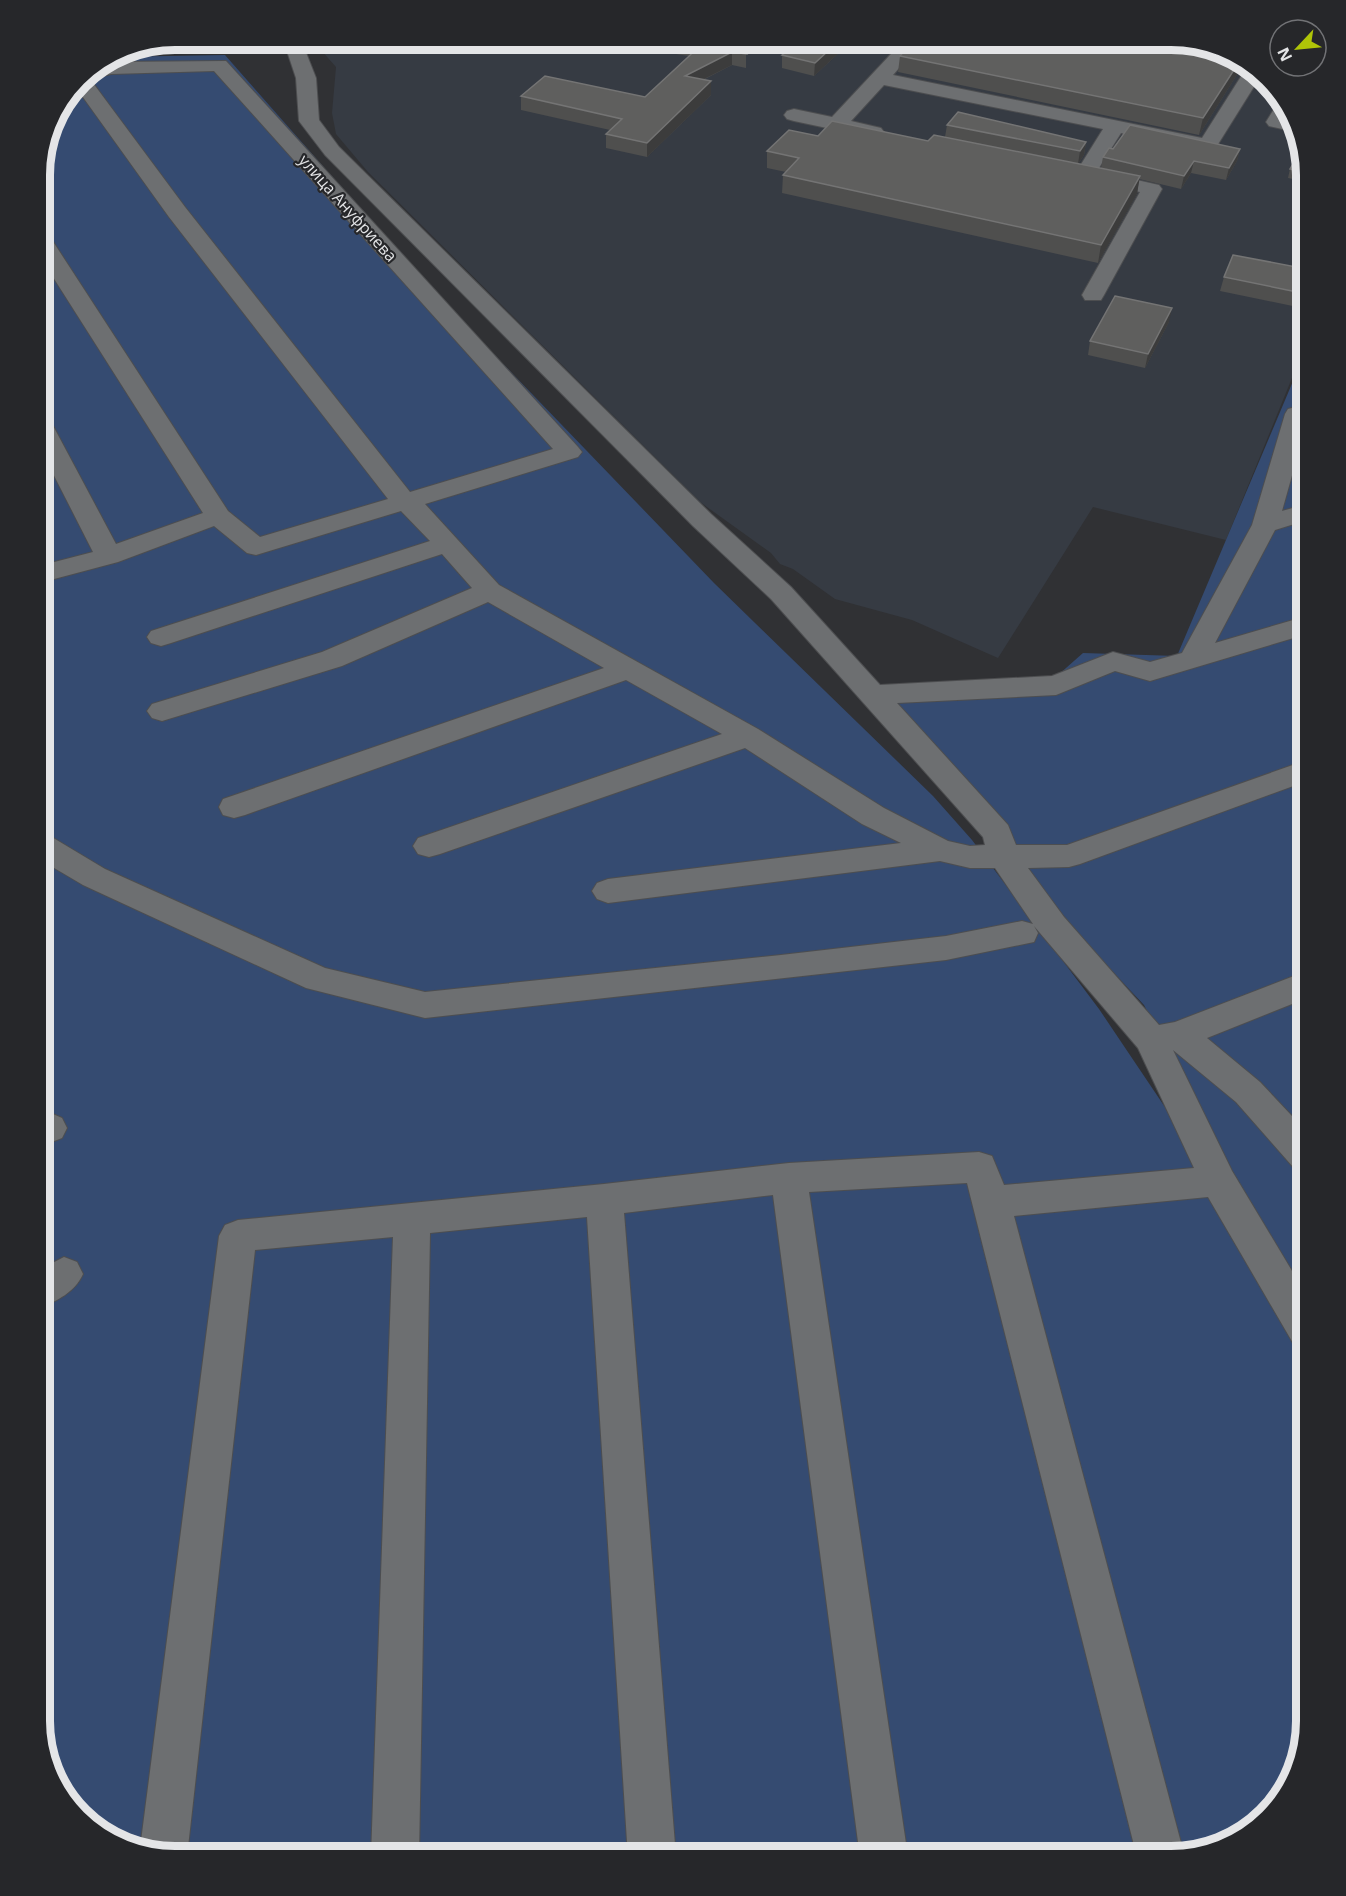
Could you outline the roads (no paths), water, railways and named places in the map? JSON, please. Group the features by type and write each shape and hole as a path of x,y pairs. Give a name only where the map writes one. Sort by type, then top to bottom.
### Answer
{"street":[{"path":"296,50 306,78 309,121 332,151 702,520 781,593 997,832 1004,857 1052,926 1165,1038 1248,1092 1296,1145"},
{"path":"837,124 905,50"},
{"name":"улица Ануфриева","path":"108,69 219,65 569,453 404,502"},
{"path":"880,78 1208,145 1243,72"},
{"path":"85,87 190,230 404,502 417,510 489,591 748,736 873,816 940,850 970,857 1069,856 1296,774"},
{"path":"1281,114 1276,122 1286,124"},
{"path":"794,116 893,135"},
{"path":"1085,174 1115,126"},
{"path":"1062,170 1152,189 1093,295"},
{"path":"50,254 218,516 256,547 404,502"},
{"path":"1192,660 1264,525 1296,417"},
{"path":"50,443 109,555"},
{"path":"1264,525 1296,515"},
{"path":"50,572 109,555 218,516"},
{"path":"161,637 447,544"},
{"path":"162,711 332,659 489,591"},
{"path":"873,695 1056,685 1113,661 1150,672 1296,628"},
{"path":"234,807 629,669"},
{"path":"429,846 748,736"},
{"path":"608,891 940,850"},
{"path":"50,851 94,877 318,979 425,1005 781,968 946,948 1022,933"},
{"path":"1165,1038 1296,988"},
{"path":"1165,1038 1218,1181 1296,1312"},
{"path":"164,1846 238,1236 604,1200 789,1178 985,1185 1218,1181"},
{"path":"789,1178 882,1846"},
{"path":"985,1185 1158,1846"},
{"path":"604,1200 651,1846"},
{"path":"395,1846 412,1218"}]}
